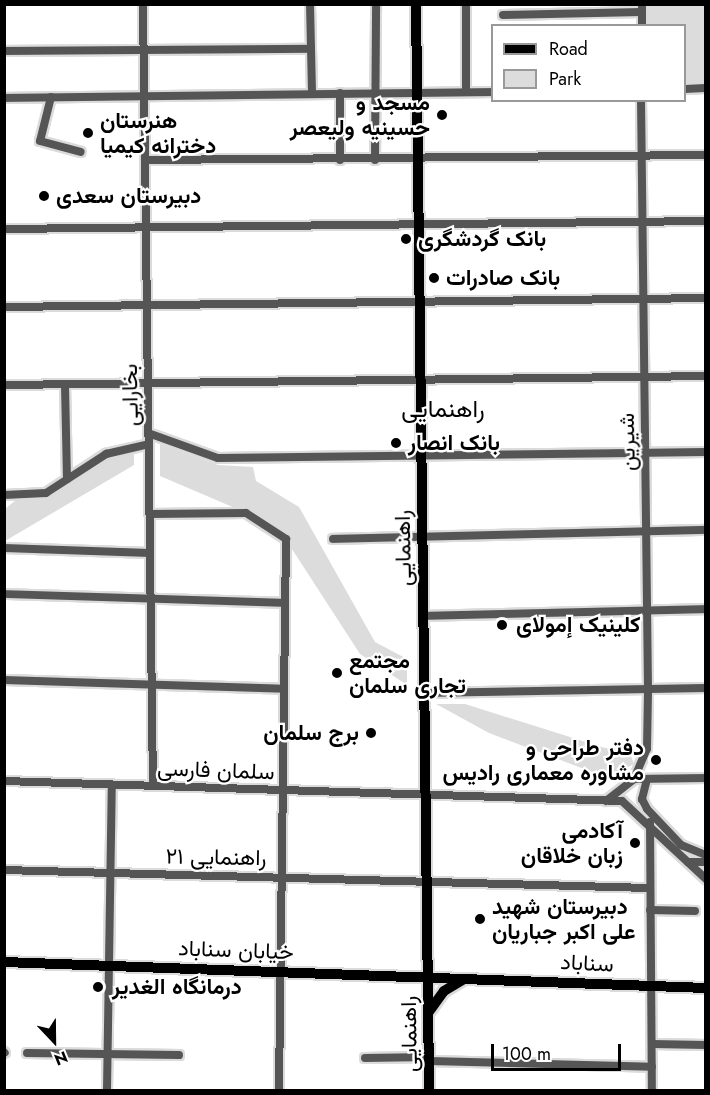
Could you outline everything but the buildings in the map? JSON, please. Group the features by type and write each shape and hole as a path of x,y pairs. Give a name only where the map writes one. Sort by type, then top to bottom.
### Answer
{"main road":[{"name":"راهنمایی","path":"416,4 429,1090"},
{"name":"خیابان سناباد","path":"4,962 466,977"},
{"name":"سناباد","path":"466,977 705,988"},
{"path":"428,1013 444,991 466,977"}],"street":[{"name":"بخارایی","path":"143,4 153,786"},
{"path":"310,4 312,93"},
{"path":"375,160 376,4"},
{"path":"466,4 466,92"},
{"path":"503,15 642,8 642,24"},
{"path":"4,51 144,52 311,49"},
{"path":"686,89 705,88"},
{"path":"4,98 491,92"},
{"path":"340,93 340,160"},
{"path":"51,97 40,141 81,152"},
{"name":"شیرین","path":"633,779 647,749 648,689 641,102"},
{"path":"145,160 418,160 705,155"},
{"path":"4,229 705,221"},
{"path":"4,307 705,298"},
{"path":"4,385 705,376"},
{"path":"64,385 67,479"},
{"path":"148,433 218,458 422,460 705,452"},
{"path":"4,495 46,493 106,454 149,444"},
{"path":"150,514 246,513 286,539 279,1090"},
{"path":"333,539 705,531"},
{"path":"4,548 150,553"},
{"path":"4,594 285,603"},
{"path":"423,616 705,609"},
{"path":"4,680 284,689"},
{"path":"424,693 705,688"},
{"path":"606,801 633,779 705,778"},
{"path":"647,779 642,799 647,809 681,845 705,855"},
{"name":"سلمان فارسی","path":"4,781 622,801 650,822 705,879"},
{"path":"107,1090 112,785"},
{"path":"650,822 652,1090"},
{"path":"688,862 705,862"},
{"name":"راهنمایی ۲۱","path":"4,870 282,877 427,884 650,888"},
{"path":"650,910 695,911"},
{"path":"651,1044 705,1045"},
{"path":"27,1053 179,1055"},
{"path":"365,1058 652,1067"}],"green space":[{"path":"645,5 705,5 705,85 686,86 686,24 645,24"},
{"path":"160,444 218,465 253,467 256,481 299,507 375,642 407,659 407,685 360,654 277,526 160,476"},
{"path":"134,452 134,465 5,541 5,509 16,500 49,495 103,461"},
{"path":"436,704 465,704 605,748 627,746 634,764 608,778 489,733"}],"place":[{"name":"مسجد و حسینیه ولیعصر","path":"442,115"},
{"name":"هنرستان دخترانه کیمیا","path":"88,133"},
{"name":"دبیرستان سعدی","path":"44,196"},
{"name":"بانک گردشگری","path":"406,239"},
{"name":"بانک صادرات","path":"434,278"},
{"name":"بانک انصار","path":"396,443"},
{"name":"کلینیک إمولای","path":"502,625"},
{"name":"مجتمع تجاری سلمان","path":"337,673"},
{"name":"برج سلمان","path":"371,733"},
{"name":"دفتر طراحی و مشاوره معماری رادیس","path":"656,760"},
{"name":"آکادمی زبان خلاقان","path":"635,843"},
{"name":"دبیرستان شهید علی اکبر جباریان","path":"480,919"},
{"name":"درمانگاه الغدیر","path":"98,987"}],"district":[{"name":"راهنمایی","path":"443,409"}]}
